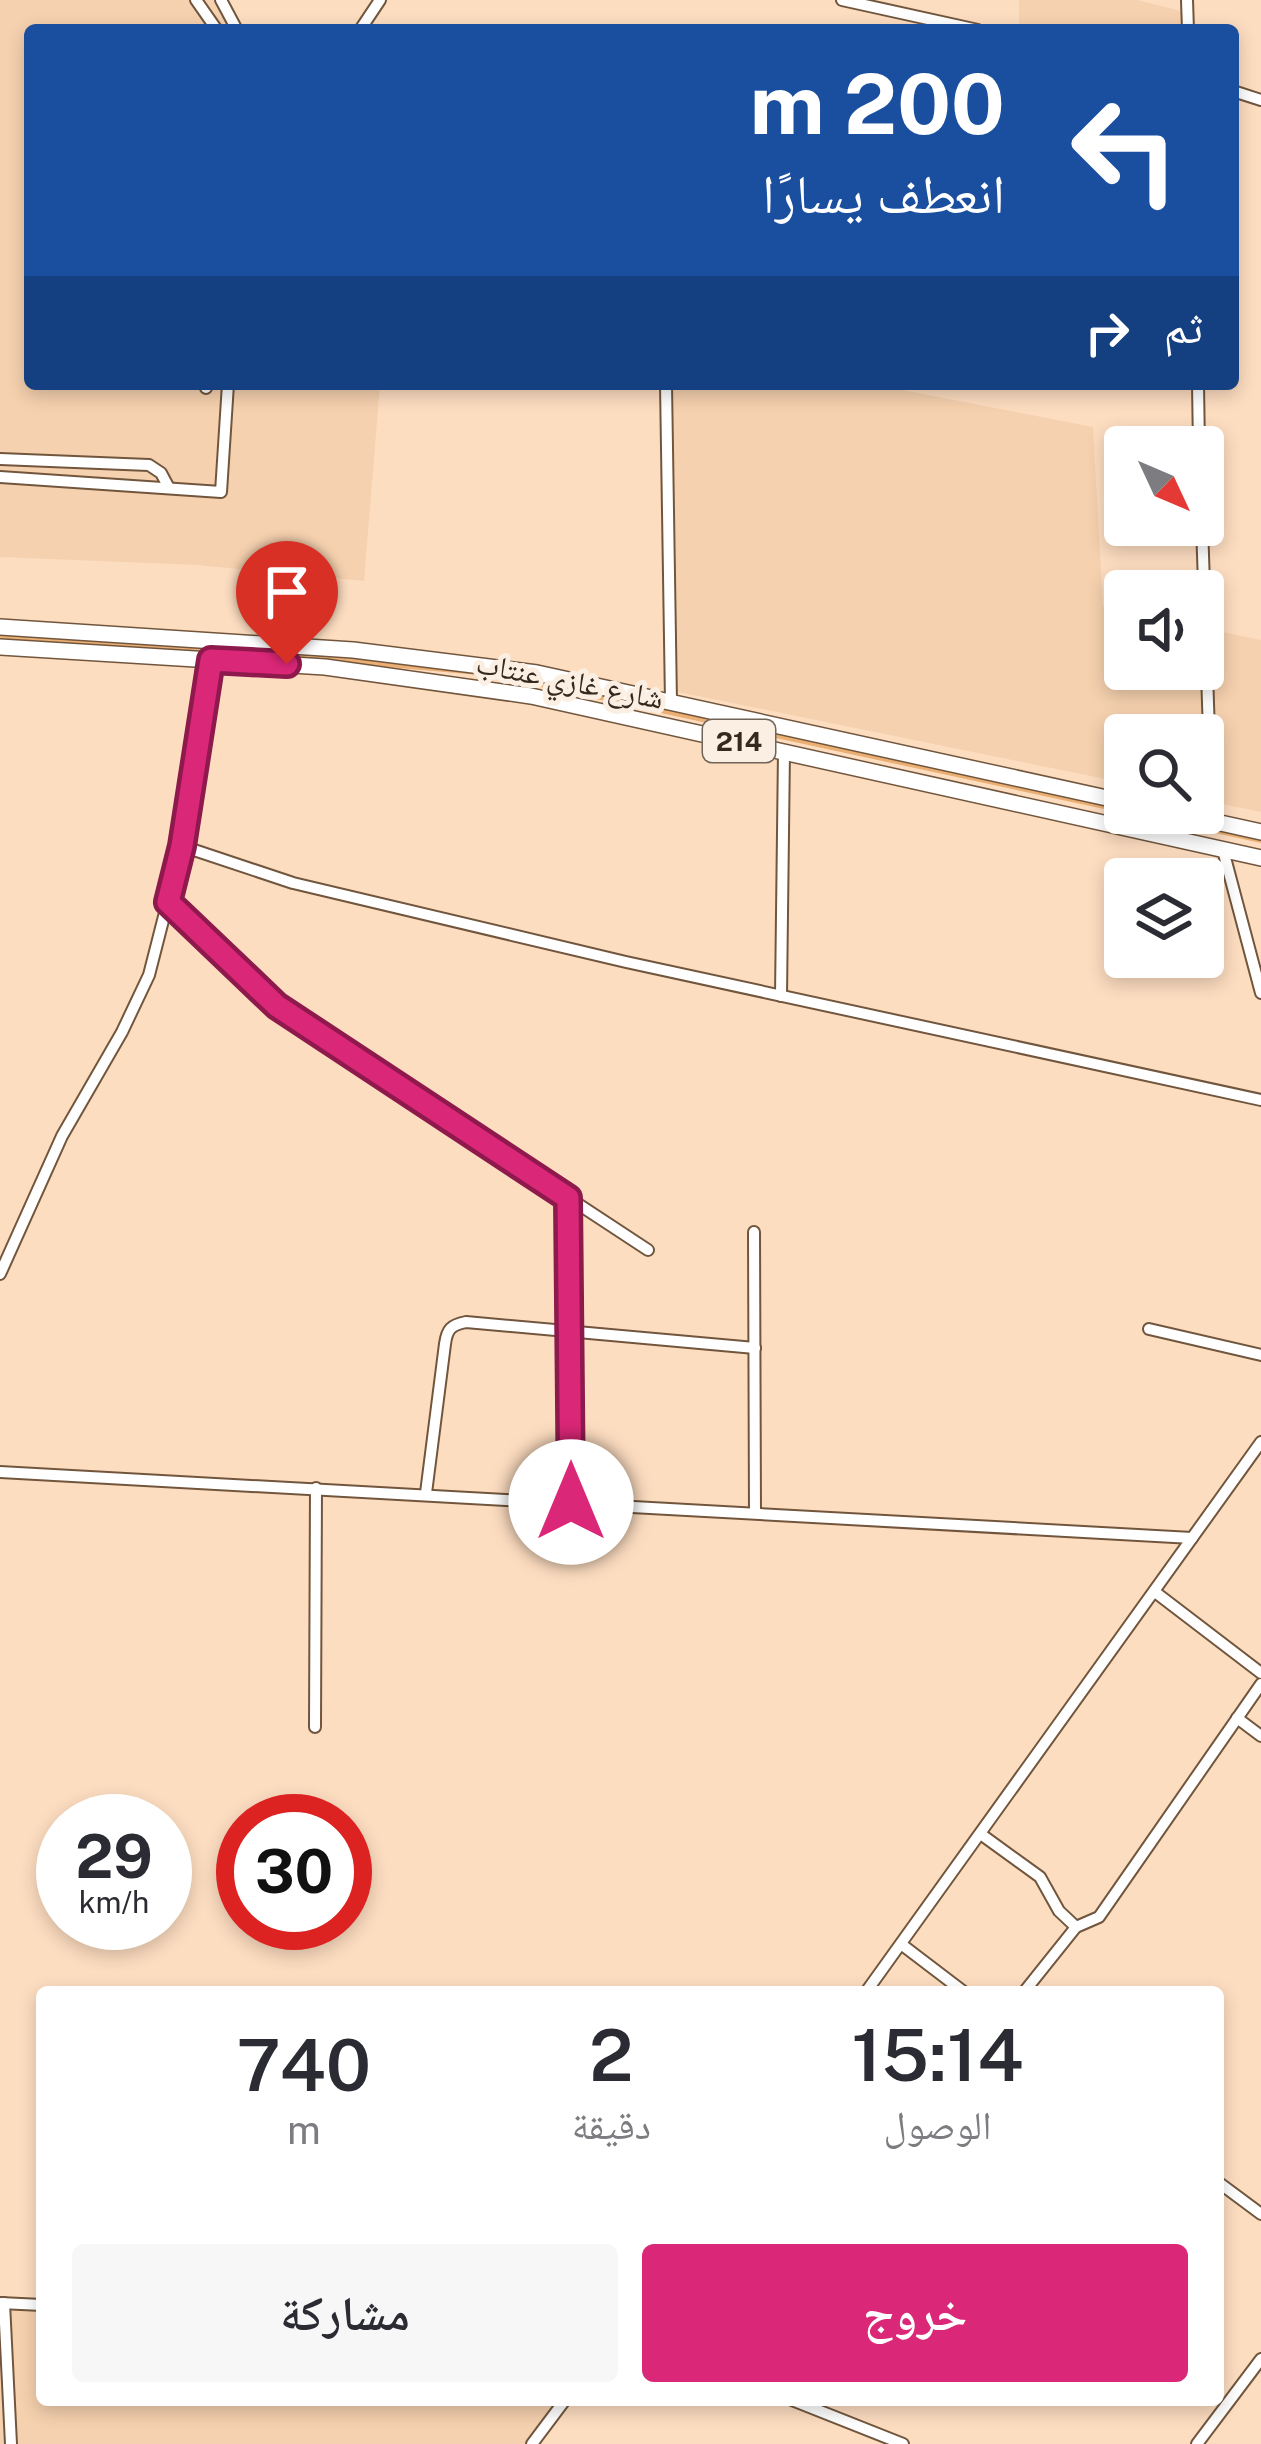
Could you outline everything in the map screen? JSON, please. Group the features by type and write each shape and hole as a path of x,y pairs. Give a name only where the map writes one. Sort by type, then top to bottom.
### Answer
{"highway":[{"name":"214","path":"0,627 353,650 537,673 1104,797"},
{"name":"شارع غازي عنتاب","path":"0,647 325,667 531,696 1261,858"},
{"path":"1224,824 1261,832"}],"street":[{"path":"842,0 951,24"},
{"path":"0,477 221,492 228,390"},
{"path":"666,390 671,701"},
{"path":"1198,390 1199,426"},
{"path":"0,459 149,465 170,488"},
{"path":"1203,546 1208,714"},
{"path":"0,1274 62,1136 149,975 182,846 211,660"},
{"path":"781,995 784,752"},
{"path":"182,846 293,883 1261,1100"},
{"path":"1223,850 1261,993"},
{"path":"168,902 277,1006 648,1250"},
{"path":"568,1198 571,1502"},
{"path":"754,1232 755,1513"},
{"path":"426,1493 447,1330 454,1324 755,1348"},
{"path":"1149,1329 1261,1355"},
{"path":"870,1986 1261,1442"},
{"path":"0,1472 1192,1538"},
{"path":"315,1727 316,1488"},
{"path":"1154,1592 1261,1673"},
{"path":"1029,1986 1076,1927 1100,1917 1261,1684"},
{"path":"1237,1718 1261,1736"},
{"path":"982,1835 1040,1877 1059,1911 1076,1927"},
{"path":"901,1944 956,1986"},
{"path":"1224,2186 1261,2214"},
{"path":"10,2444 2,2303 36,2306"},
{"path":"1197,2444 1261,2359"},
{"path":"532,2444 560,2406"},
{"path":"807,2406 904,2444"}],"shaded area":[{"path":"0,0 219,0 227,24 24,24 24,390 380,390 364,581 197,565 0,557"},
{"path":"1019,0 1138,0 1188,13 1188,24 1019,24"},
{"path":"673,390 903,390 1093,427 1104,690 1224,690 1224,632 1261,640 1261,812 1224,804 1224,714 1104,714 1104,779 678,692"},
{"path":"0,635 348,656 496,671 1104,803 1104,809 490,676 205,651 0,640"},
{"path":"1224,831 1261,839 1261,843 1219,834"},
{"path":"0,2296 36,2298 36,2406 556,2406 529,2444 0,2444"}],"route":[{"path":"287,664 211,660 182,846 168,902 277,1006 568,1198 571,1502"}]}
